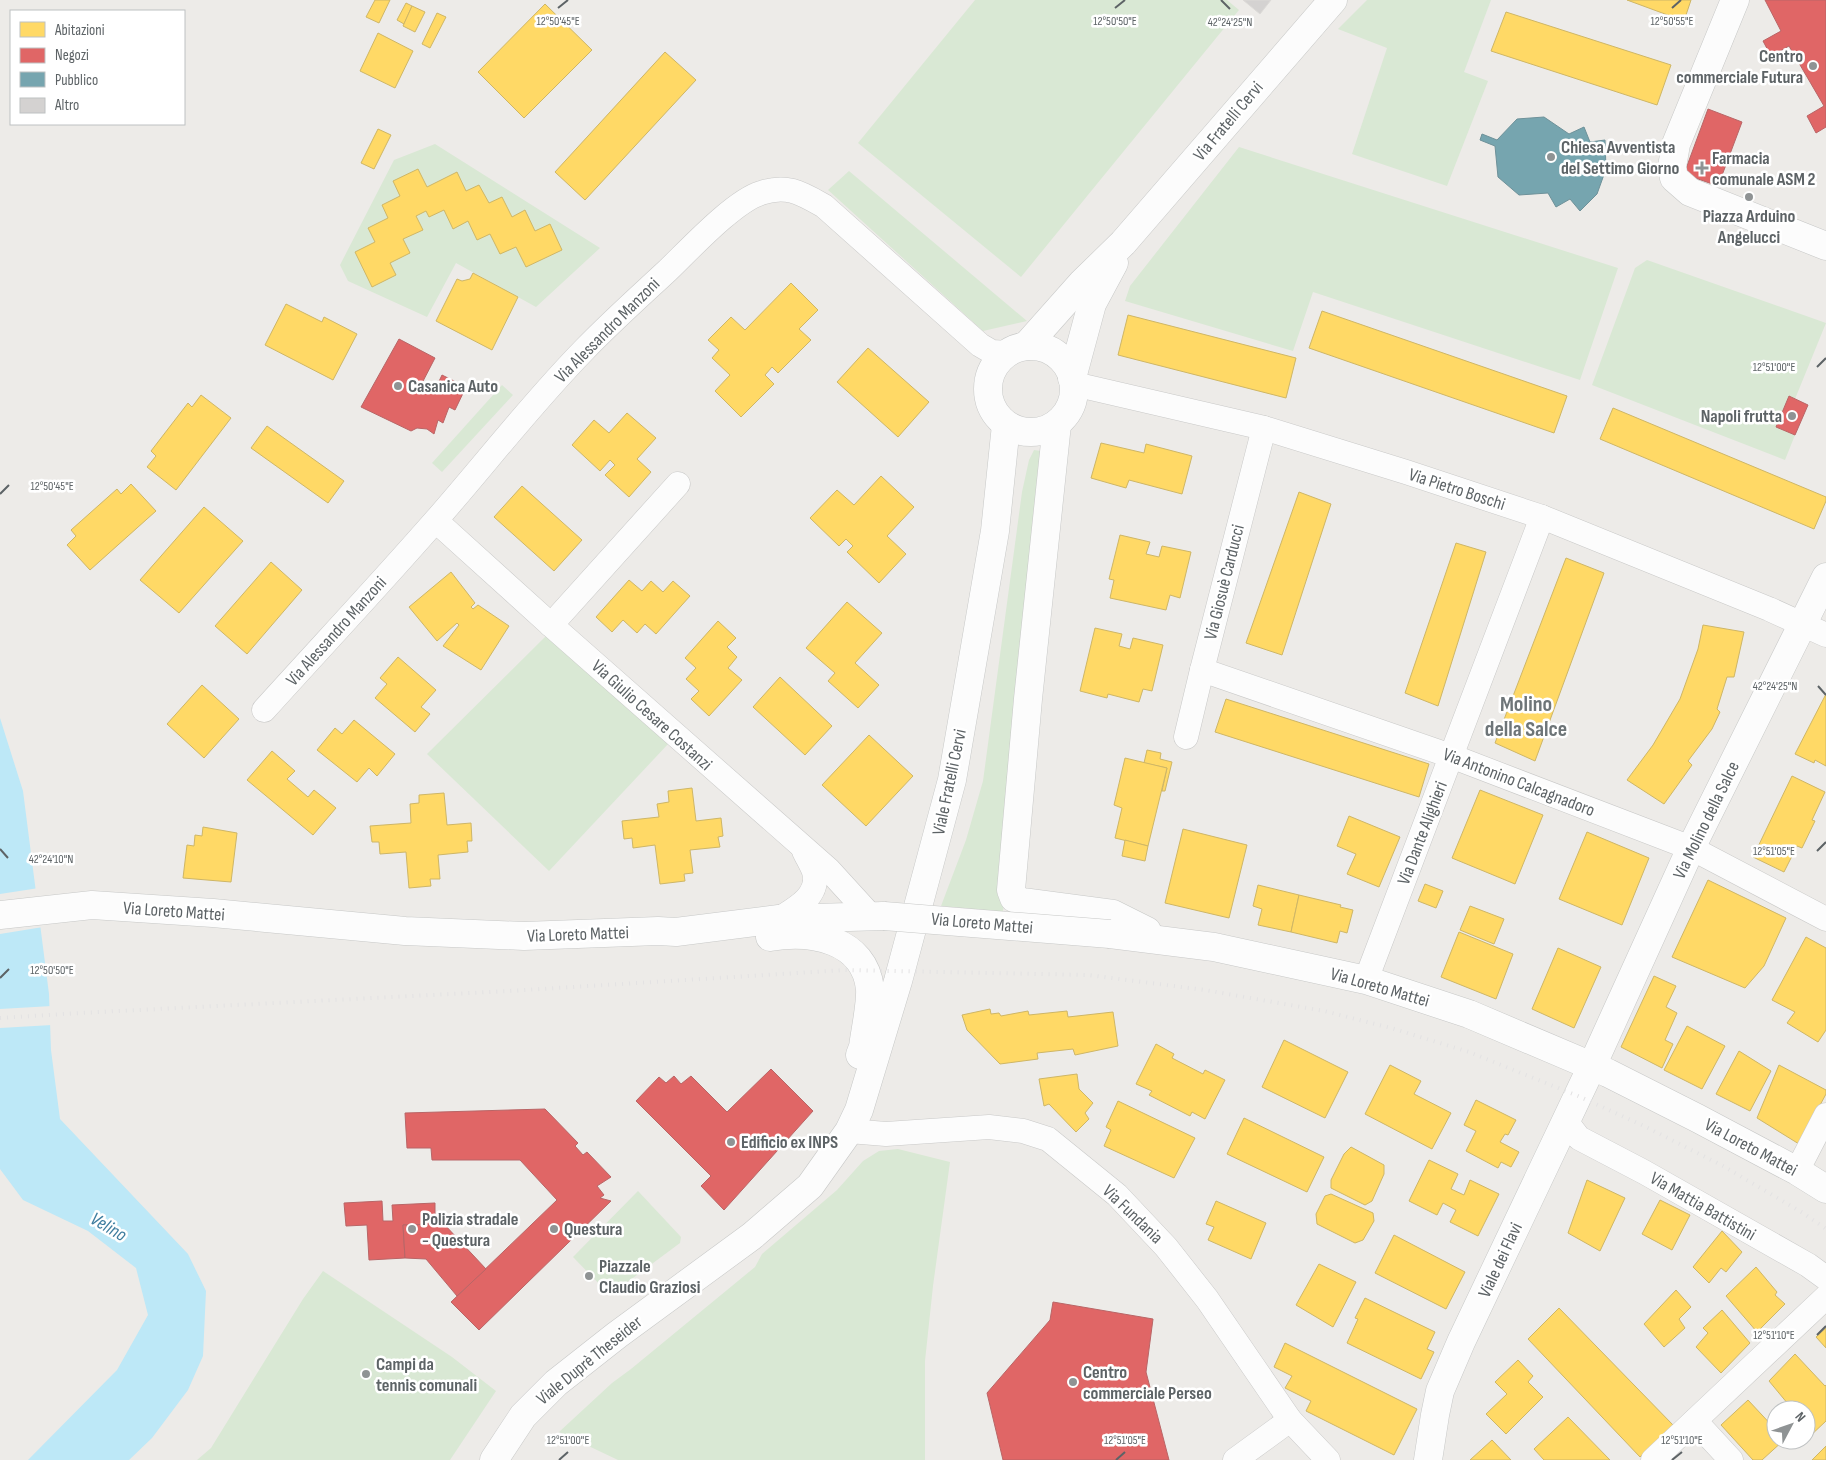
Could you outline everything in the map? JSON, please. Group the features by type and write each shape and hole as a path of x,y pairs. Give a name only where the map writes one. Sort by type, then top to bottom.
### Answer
{"street":[{"name":"Via Fratelli Cervi","path":"1017,349 1123,243 1333,0"},
{"path":"1734,0 1676,144 1672,167 1674,178 1690,192 1826,246"},
{"name":"Via Alessandro Manzoni","path":"264,710 436,521 584,349 710,230 736,207 759,193 778,189 791,189 824,206 980,345 992,352 1017,349"},
{"name":"Via Fratelli Cervi","path":"1073,381 1092,304 1105,282 1123,243"},
{"path":"1039,347 1052,352 1063,360 1070,371 1073,381 1073,399 1067,413 1057,424 1045,430 1032,432 1006,425 996,415 990,402 988,388 990,374 997,362 1017,349 1039,347"},
{"name":"Via Pietro Boschi","path":"1073,381 1264,428 1389,466 1542,517 1815,629"},
{"path":"1057,424 1028,699 1011,890 1014,898 1022,902 1113,914 1169,942"},
{"name":"Viale Fratelli Cervi","path":"849,1131 859,1110 898,982 952,780 995,531 1006,425"},
{"name":"Via Giosuè Carducci","path":"1186,737 1264,428"},
{"path":"551,625 678,484"},
{"name":"Via Dante Alighieri","path":"1366,980 1542,517"},
{"name":"Via Giulio Cesare Costanzi","path":"436,521 804,849 815,876 812,890 803,903 779,919"},
{"name":"Via Molino della Salce","path":"1600,1062 1691,848 1815,629 1826,577"},
{"name":"Via Antonino Calcagnadoro","path":"1202,670 1451,756 1691,848 1826,919"},
{"path":"804,849 877,915"},
{"name":"Via Loreto Mattei","path":"0,914 88,905 213,913 405,931 515,936 676,932 779,919 877,915 1110,934 1214,947 1366,980 1469,1014 1600,1062 1826,1189"},
{"path":"676,932 722,945 788,934 831,940 846,947 855,955 861,962 868,978 870,991 863,1047 838,1118 809,1170 788,1197 752,1236"},
{"name":"Viale dei Flavi","path":"1428,1460 1434,1415 1440,1391 1461,1342 1567,1133 1600,1062"},
{"path":"1797,1171 1826,1116"},
{"name":"Via Fundania","path":"849,1131 886,1134 989,1127 1023,1131 1048,1139 1117,1195 1166,1247 1207,1299 1290,1420 1328,1460"},
{"name":"Viale Duprè Theseider","path":"494,1460 523,1416 556,1383 617,1335 752,1236 810,1186 849,1131"},
{"name":"Via Mattia Battistini","path":"1567,1133 1668,1186 1808,1265 1826,1278"},
{"path":"1653,1460 1826,1297"},
{"path":"1235,1460 1290,1420"},
{"path":"1695,1421 1731,1460"}],"green space":[{"path":"975,0 1227,0 1239,10 1021,277 858,143"},
{"path":"1367,0 1491,0 1464,72 1488,81 1447,186 1352,154 1387,48 1338,29"},
{"path":"435,144 600,248 536,307 456,263 427,317 348,281 340,265 394,160"},
{"path":"1239,147 1618,268 1580,380 1313,292 1293,351 1125,301 1130,286"},
{"path":"849,171 1027,321 983,331 828,190"},
{"path":"1647,260 1826,323 1795,399 1789,397 1776,426 1795,435 1785,460 1592,385 1635,268"},
{"path":"502,385 513,395 442,472 432,463"},
{"path":"1034,450 1041,451 1003,912 941,906 966,840 983,781 1022,492 1029,460"},
{"path":"546,636 669,743 549,871 427,754"},
{"path":"898,1149 950,1162 925,1361 925,1460 618,1460 559,1432 612,1383 755,1267 762,1254 837,1190 863,1161 879,1151"},
{"path":"638,1191 681,1237 680,1243 610,1295 573,1257"},
{"name":"Campi da tennis comunali","path":"323,1271 452,1357 496,1391 450,1460 197,1460 211,1448 303,1299"}],"water":[{"name":"Velino","path":"0,718 23,791 49,994 51,1050 60,1119 188,1254 206,1291 203,1356 188,1390 152,1438 129,1460 28,1460 117,1370 148,1315 136,1268 88,1231 23,1200 0,1169"}],"pier":[{"path":"39,888 43,927 0,934 0,894"},
{"path":"52,1006 52,1025 0,1028 0,1009"}],"building: Abitazioni":[{"path":"375,0 390,0 379,23 366,17"},
{"path":"1627,0 1691,0 1684,21"},
{"path":"406,3 412,6 404,24 397,20"},
{"path":"545,4 592,50 524,118 478,72"},
{"path":"412,6 425,12 415,32 403,26"},
{"path":"1506,12 1671,65 1657,105 1491,51"},
{"path":"437,13 446,17 430,48 422,44"},
{"path":"378,33 413,51 395,88 360,71"},
{"path":"665,52 696,80 585,200 555,172"},
{"path":"378,129 391,135 374,169 361,163"},
{"path":"418,169 427,187 457,172 466,191 479,185 489,203 502,197 512,217 525,210 535,231 550,224 562,250 526,267 516,247 500,254 490,234 477,240 468,221 453,229 444,210 429,217 426,211 416,216 423,230 403,239 410,253 390,263 396,275 372,287 355,252 375,242 368,228 388,218 382,205 400,196 393,181"},
{"path":"473,273 518,297 492,350 436,321 457,279 462,281 470,279"},
{"path":"791,283 818,310 799,329 811,340 778,373 772,367 765,375 774,384 741,417 715,391 730,375 712,358 719,350 708,340 731,317 745,330"},
{"path":"286,304 322,322 324,317 357,334 333,380 265,345"},
{"path":"1322,311 1567,396 1554,433 1309,348"},
{"path":"1128,315 1296,358 1286,398 1118,355"},
{"path":"868,348 929,402 898,437 837,382"},
{"path":"201,395 231,418 176,490 147,467 156,456 151,451 188,403 192,407"},
{"path":"1613,408 1826,497 1814,529 1600,439"},
{"path":"627,413 656,438 637,459 651,472 629,497 605,475 615,465 610,460 600,471 572,445 594,420 609,433"},
{"path":"267,426 344,481 328,503 251,448"},
{"path":"1101,443 1144,453 1146,444 1192,456 1182,494 1129,480 1126,488 1091,478"},
{"path":"881,476 914,507 887,536 906,554 879,583 847,552 853,546 846,539 839,546 810,518 837,490 854,505"},
{"path":"131,484 156,511 90,570 67,545 76,536 71,530 117,489 121,494"},
{"path":"522,486 582,540 554,571 494,517"},
{"path":"1299,492 1331,504 1282,655 1246,643"},
{"path":"204,507 243,541 179,613 140,580"},
{"path":"1120,535 1150,542 1146,554 1159,557 1162,546 1191,552 1180,598 1170,595 1166,610 1110,598 1114,580 1109,579"},
{"path":"1456,543 1486,552 1438,706 1405,693"},
{"path":"1566,558 1604,573 1535,761 1495,743"},
{"path":"271,562 302,590 247,654 215,626"},
{"path":"451,572 475,603 471,607 473,609 478,605 509,626 481,670 443,646 459,625 457,623 437,641 409,607"},
{"path":"629,580 642,591 651,581 663,592 673,581 690,596 656,634 645,624 637,633 623,620 612,632 596,617"},
{"path":"847,602 882,633 855,663 879,685 858,708 828,681 835,673 806,648"},
{"path":"718,621 736,638 727,647 737,657 728,668 742,680 709,716 691,699 699,691 686,679 696,668 685,658"},
{"path":"1703,625 1744,632 1734,677 1727,677 1717,709 1720,712 1712,729 1688,761 1692,765 1664,804 1627,780 1653,745 1680,699 1698,649"},
{"path":"1095,628 1122,634 1119,646 1130,649 1133,638 1163,645 1152,691 1143,689 1139,702 1108,694 1107,698 1080,691"},
{"path":"398,657 436,690 421,707 430,714 415,732 375,698 387,684 380,678"},
{"path":"780,677 832,726 805,755 753,707"},
{"path":"202,685 239,719 204,758 167,724"},
{"path":"1826,694 1826,766 1815,760 1814,763 1795,754"},
{"path":"1226,699 1429,764 1419,797 1215,732"},
{"path":"354,720 395,754 377,776 369,768 357,782 317,750 335,728 342,734"},
{"path":"869,735 913,776 866,826 822,785"},
{"path":"1147,750 1161,753 1160,759 1172,762 1165,791 1162,791 1167,768 1144,763"},
{"path":"272,751 295,771 287,779 308,797 314,790 336,808 313,835 247,780"},
{"path":"1125,758 1167,768 1148,846 1115,838 1122,808 1114,805"},
{"path":"1792,776 1825,792 1812,820 1815,821 1802,848 1797,846 1784,872 1753,857"},
{"path":"692,788 696,821 721,818 723,836 718,837 720,847 690,850 693,873 684,874 685,881 660,884 655,845 633,848 632,838 624,839 622,821 659,817 657,804 669,802 668,791"},
{"path":"1480,790 1543,815 1515,884 1452,858"},
{"path":"444,793 447,825 471,823 472,841 467,841 468,852 438,855 440,879 430,879 431,886 409,888 406,852 380,854 379,842 372,842 370,826 411,823 410,804 419,803 419,795"},
{"path":"1349,816 1400,837 1379,887 1347,874 1356,854 1337,846"},
{"path":"203,827 237,833 231,882 183,878 187,845 194,846 195,835 202,836"},
{"path":"1183,829 1247,845 1229,918 1165,903"},
{"path":"1587,832 1649,858 1622,925 1559,899"},
{"path":"1125,840 1148,846 1145,861 1122,856"},
{"path":"1708,880 1786,918 1764,966 1745,988 1672,957"},
{"path":"1425,884 1443,891 1436,908 1418,901"},
{"path":"1258,885 1299,895 1291,932 1258,925 1262,909 1253,906"},
{"path":"1299,895 1341,905 1340,907 1353,910 1347,933 1340,931 1337,943 1291,932"},
{"path":"1470,906 1504,919 1494,944 1460,930"},
{"path":"1459,932 1513,954 1496,999 1441,977"},
{"path":"1806,937 1826,948 1826,1030 1818,1042 1787,1023 1795,1012 1772,1000"},
{"path":"1558,948 1601,967 1574,1028 1532,1009"},
{"path":"1654,976 1676,986 1666,1007 1677,1013 1665,1040 1673,1044 1662,1068 1621,1047"},
{"path":"990,1009 991,1014 999,1013 1001,1016 1028,1011 1029,1015 1067,1011 1068,1017 1113,1012 1118,1046 1075,1055 1073,1049 1037,1053 1038,1059 1000,1064 967,1030 962,1015"},
{"path":"1687,1026 1725,1046 1702,1089 1664,1070"},
{"path":"1284,1040 1348,1072 1325,1118 1262,1087"},
{"path":"1156,1044 1174,1054 1172,1058 1203,1074 1205,1070 1225,1080 1205,1119 1192,1112 1190,1116 1149,1095 1152,1091 1136,1084"},
{"path":"1739,1051 1771,1071 1750,1111 1716,1094"},
{"path":"1390,1065 1421,1081 1414,1094 1451,1113 1432,1149 1365,1114"},
{"path":"1779,1065 1826,1090 1826,1094 1799,1144 1757,1118"},
{"path":"1077,1074 1079,1089 1093,1103 1085,1113 1089,1119 1076,1132 1049,1104 1044,1106 1039,1079"},
{"path":"1476,1100 1516,1120 1508,1135 1505,1134 1500,1142 1519,1152 1511,1167 1501,1162 1498,1168 1466,1151 1476,1131 1464,1125"},
{"path":"1118,1101 1195,1138 1174,1178 1104,1146 1111,1130 1106,1127"},
{"path":"1244,1118 1324,1157 1307,1192 1227,1154"},
{"path":"1351,1147 1384,1165 1384,1174 1372,1201 1365,1205 1331,1188 1331,1180 1344,1154"},
{"path":"1429,1160 1458,1174 1451,1189 1464,1195 1470,1180 1499,1194 1478,1236 1450,1222 1456,1210 1443,1203 1437,1215 1409,1201"},
{"path":"1587,1180 1625,1198 1600,1251 1568,1233"},
{"path":"1331,1194 1373,1213 1374,1221 1363,1240 1355,1243 1317,1224 1316,1214 1325,1196"},
{"path":"1660,1200 1690,1215 1672,1250 1642,1234"},
{"path":"1216,1201 1266,1223 1251,1259 1208,1240 1214,1227 1206,1224"},
{"path":"1722,1231 1742,1252 1726,1272 1721,1268 1709,1283 1693,1267"},
{"path":"1394,1235 1465,1272 1446,1309 1375,1273"},
{"path":"1319,1264 1356,1282 1333,1327 1296,1305"},
{"path":"1756,1267 1777,1292 1775,1295 1785,1304 1757,1332 1726,1296"},
{"path":"1676,1290 1691,1307 1679,1319 1685,1328 1664,1347 1644,1324"},
{"path":"1365,1298 1435,1332 1427,1349 1434,1352 1421,1379 1347,1343 1358,1319 1355,1318"},
{"path":"1559,1308 1673,1425 1640,1457 1528,1339"},
{"path":"1722,1310 1750,1343 1721,1373 1696,1347 1708,1333 1703,1328"},
{"path":"1826,1328 1826,1348 1816,1337"},
{"path":"1285,1343 1417,1409 1394,1455 1306,1411 1311,1401 1285,1388 1292,1376 1274,1367"},
{"path":"1795,1354 1826,1385 1826,1421 1816,1430 1816,1400 1785,1400 1769,1381"},
{"path":"1518,1360 1533,1376 1528,1382 1543,1397 1506,1434 1486,1414 1507,1394 1495,1382"},
{"path":"1748,1400 1766,1419 1766,1450 1773,1450 1762,1460 1753,1460 1721,1425"},
{"path":"1568,1417 1610,1460 1544,1460 1534,1449"},
{"path":"1492,1440 1511,1460 1470,1460"},
{"path":"1826,1446 1826,1460 1812,1460"}],"building: Negozi":[{"name":"Centro commerciale Futura","path":"1765,0 1826,0 1826,127 1816,133 1807,116 1824,106 1789,46 1771,56 1763,41 1781,31"},
{"path":"1708,109 1742,122 1718,186 1684,174"},
{"name":"Casanica Auto","path":"399,339 435,358 421,385 434,392 442,375 466,387 455,410 449,407 443,423 438,420 434,434 427,429 417,428 411,431 361,407"},
{"path":"1789,396 1808,405 1795,435 1776,427"},
{"name":"Edificio ex INPS","path":"771,1069 813,1111 724,1210 701,1186 711,1176 636,1101 659,1077 666,1083 674,1076 681,1084 691,1076 727,1112"},
{"name":"Questura","path":"545,1109 578,1143 575,1146 583,1155 587,1152 611,1177 597,1186 604,1195 600,1198 611,1201 479,1330 451,1302 557,1200 520,1160 432,1160 431,1148 407,1148 405,1113"},
{"path":"382,1201 383,1221 393,1221 392,1205 435,1203 435,1224 403,1225 405,1258 369,1260 367,1225 346,1226 344,1203"},
{"path":"444,1224 486,1269 457,1296 426,1259 405,1258 403,1225"},
{"name":"Centro commerciale Perseo","path":"1053,1302 1153,1319 1146,1372 1169,1460 1003,1460 987,1393 1050,1320"}],"building: Pubblico":[{"name":"Chiesa Avventista del Settimo Giorno","path":"1544,117 1569,134 1584,127 1590,142 1605,140 1606,169 1597,194 1580,211 1570,199 1556,207 1548,193 1519,195 1498,177 1495,146 1480,140 1482,134 1497,140 1517,119"}],"building: Altro":[{"path":"1243,0 1271,0 1260,14"}],"railway":[{"path":"0,1018 509,991 845,970 1088,975 1205,990 1324,1011 1391,1028 1469,1052 1578,1096 1644,1126 1723,1166 1803,1213 1826,1229"}],"place":[{"name":"Centro commerciale Futura","path":"1813,66"},
{"name":"Chiesa Avventista del Settimo Giorno","path":"1551,157"},
{"name":"Farmacia comunale ASM 2","path":"1702,168"},
{"name":"Piazza Arduino Angelucci","path":"1749,197"},
{"name":"Casanica Auto","path":"398,386"},
{"name":"Napoli frutta","path":"1792,416"},
{"name":"Edificio ex INPS","path":"731,1142"},
{"name":"Polizia stradale - Questura","path":"412,1229"},
{"name":"Questura","path":"554,1229"},
{"name":"Piazzale Claudio Graziosi","path":"589,1276"},
{"name":"Campi da tennis comunali","path":"366,1374"},
{"name":"Centro commerciale Perseo","path":"1073,1382"}],"district":[{"name":"Molino della Salce","path":"1526,716"}]}
